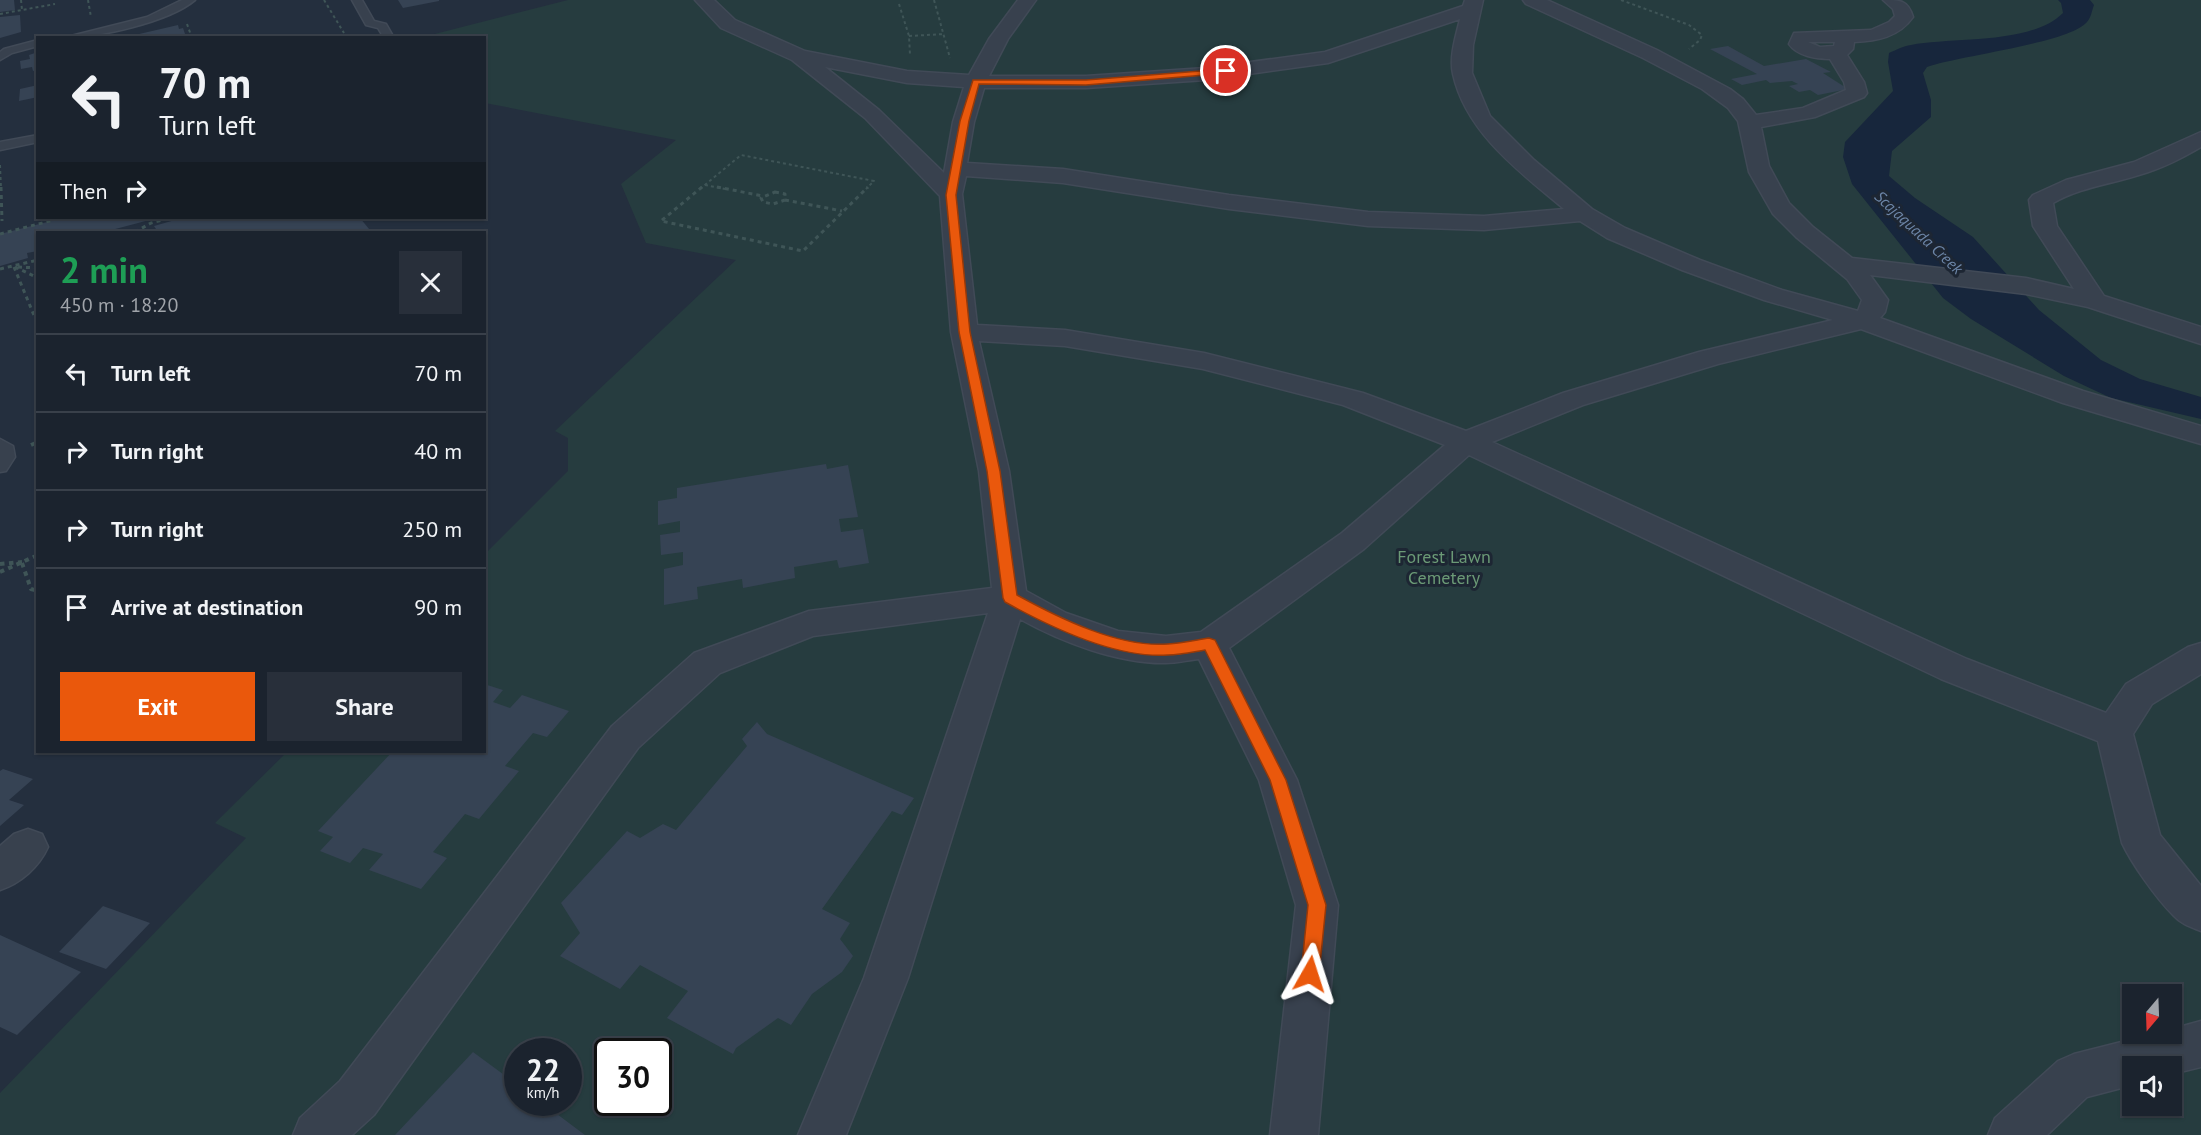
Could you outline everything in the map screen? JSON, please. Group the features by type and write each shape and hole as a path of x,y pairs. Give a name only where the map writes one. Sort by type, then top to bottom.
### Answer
{"street":[{"path":"704,0 728,24 799,56 907,77 976,82 1086,82 1206,74 1328,57 1472,5"},
{"path":"822,1135 886,978 1010,598 994,471 964,332 953,182 965,121 976,82 1011,18 1027,0"},
{"path":"317,1135 357,1098 625,737 707,663 809,624 1010,598 1054,622 1116,644 1166,650 1209,644 1353,541 1466,442 1572,399 1708,358 1863,321 1872,312 1875,300 1868,286 1812,239 1780,208 1757,163 1753,136 1742,110 1706,84 1650,53 1532,0"},
{"path":"1747,123 1808,112 1857,93 1841,46 1887,31 1899,24 1904,17 1901,7 1892,0"},
{"path":"1472,5 1463,45 1462,73 1480,118 1526,165 1584,214 1616,233 1691,265 1773,295 1863,321 2020,380 2125,416 2201,435"},
{"path":"799,56 872,114 921,162 953,182 1063,176 1229,202 1368,219 1484,223 1584,214"},
{"path":"2095,301 2045,226 2041,200 2059,188 2133,170 2165,158 2201,138"},
{"path":"1844,264 2026,286 2095,301 2201,336"},
{"path":"964,332 1065,338 1204,361 1353,399 1466,442 1954,669 2114,732"},
{"path":"1209,644 1278,780 1317,905 1294,1135"},
{"path":"2201,657 2139,694 2114,732 2142,843 2188,902 2201,912"},
{"path":"2012,1135 2074,1077 2201,1044"}],"lane":[{"path":"77,36 150,19 190,0"},
{"path":"357,0 370,23 382,26 388,36"},
{"path":"3,52 36,44"},
{"path":"0,146 36,138"},
{"path":"0,444 7,450 7,457 0,467"}],"path":[{"path":"21,0 22,10"},
{"path":"324,0 344,33"},
{"path":"934,0 950,58 949,80"},
{"path":"1621,0 1689,25 1702,35 1689,49 1694,53"},
{"path":"0,14 55,4"},
{"path":"899,4 909,36 911,58 907,77"},
{"path":"909,36 945,34"},
{"path":"741,155 874,181 803,250 661,221 705,185 741,155"},
{"path":"0,165 2,221"},
{"path":"705,185 763,196 782,192 786,196 785,200"},
{"path":"763,196 762,200 769,204 785,200 843,212"},
{"path":"0,234 57,219"},
{"path":"137,231 151,223 166,219"},
{"path":"0,269 36,261"},
{"path":"14,267 36,268"},
{"path":"14,267 36,277"},
{"path":"14,267 36,320"},
{"path":"31,445 36,443"},
{"path":"0,572 36,556"},
{"path":"0,564 16,561 22,563"},
{"path":"22,563 31,589 36,590"}],"green space":[{"name":"Forest Lawn Cemetery","path":"568,0 2201,0 2201,1135 0,1135 0,1093 246,838 215,823 286,753 486,753 486,553 568,471 568,438 555,431 736,260 646,243 621,184 676,140 486,103 486,36 427,36"}],"water":[{"name":"Scajaquada Creek","path":"2058,0 2090,0 2094,5 2087,22 2077,30 2037,43 1927,67 1923,73 1931,100 1931,117 1892,151 1889,176 1915,198 1973,237 2039,310 2101,360 2140,379 2201,397 2201,419 2111,398 2064,376 1971,319 1943,298 1852,184 1843,157 1845,142 1893,91 1888,62 1889,53 1911,45 1991,38 2032,30 2049,23 2063,13"}],"building":[{"path":"0,0 14,0 15,10 0,12"},
{"path":"398,0 439,0 439,1 403,8"},
{"path":"20,15 21,32 0,38 0,17"},
{"path":"178,25 179,29 183,28 185,34 181,34 182,36 131,36"},
{"path":"1728,46 1764,66 1806,59 1831,72 1823,73 1848,89 1818,95 1810,90 1799,92 1789,86 1798,84 1792,81 1770,83 1766,80 1742,85 1731,79 1757,74 1710,49"},
{"path":"36,53 36,70 33,71 32,67 21,69 20,61 30,59 29,55"},
{"path":"36,85 36,97 19,101 20,89"},
{"path":"59,219 153,219 108,231 36,231 36,251 27,253 28,258 0,266 0,234"},
{"path":"178,219 361,219 369,229 362,231 157,231 154,226"},
{"path":"826,464 827,469 848,465 858,517 839,519 841,532 863,529 869,563 839,568 837,560 794,567 795,578 743,588 742,579 697,587 698,599 664,605 664,569 683,565 683,552 661,555 660,535 680,532 680,521 658,525 658,501 677,498 677,488"},
{"path":"486,685 503,690 493,702 510,708 522,695 569,711 547,737 533,733 505,766 519,771 479,819 465,814 433,852 447,858 421,889 369,870 383,854 363,848 350,863 320,851 333,837 318,831 391,753 486,753"},
{"path":"757,722 767,734 914,798 902,815 892,811 822,909 850,923 840,939 853,956 842,972 812,994 791,1025 778,1018 736,1048 733,1054 667,1018 688,991 640,965 620,989 560,956 580,933 561,903 627,831 640,838 663,824 676,830 747,746 742,739"},
{"path":"3,769 33,779 9,800 24,805 0,826 0,771"},
{"path":"103,906 150,923 106,969 59,952"},
{"path":"0,935 81,972 17,1035 0,1027"},
{"path":"473,1052 504,1075 504,1116 560,1116 585,1135 395,1135"}],"route":[{"path":"1226,71 1086,82 976,82 965,121 951,195 964,332 994,471 1010,598 1054,622 1116,644 1166,650 1209,644 1278,780 1317,905 1310,974"}]}
